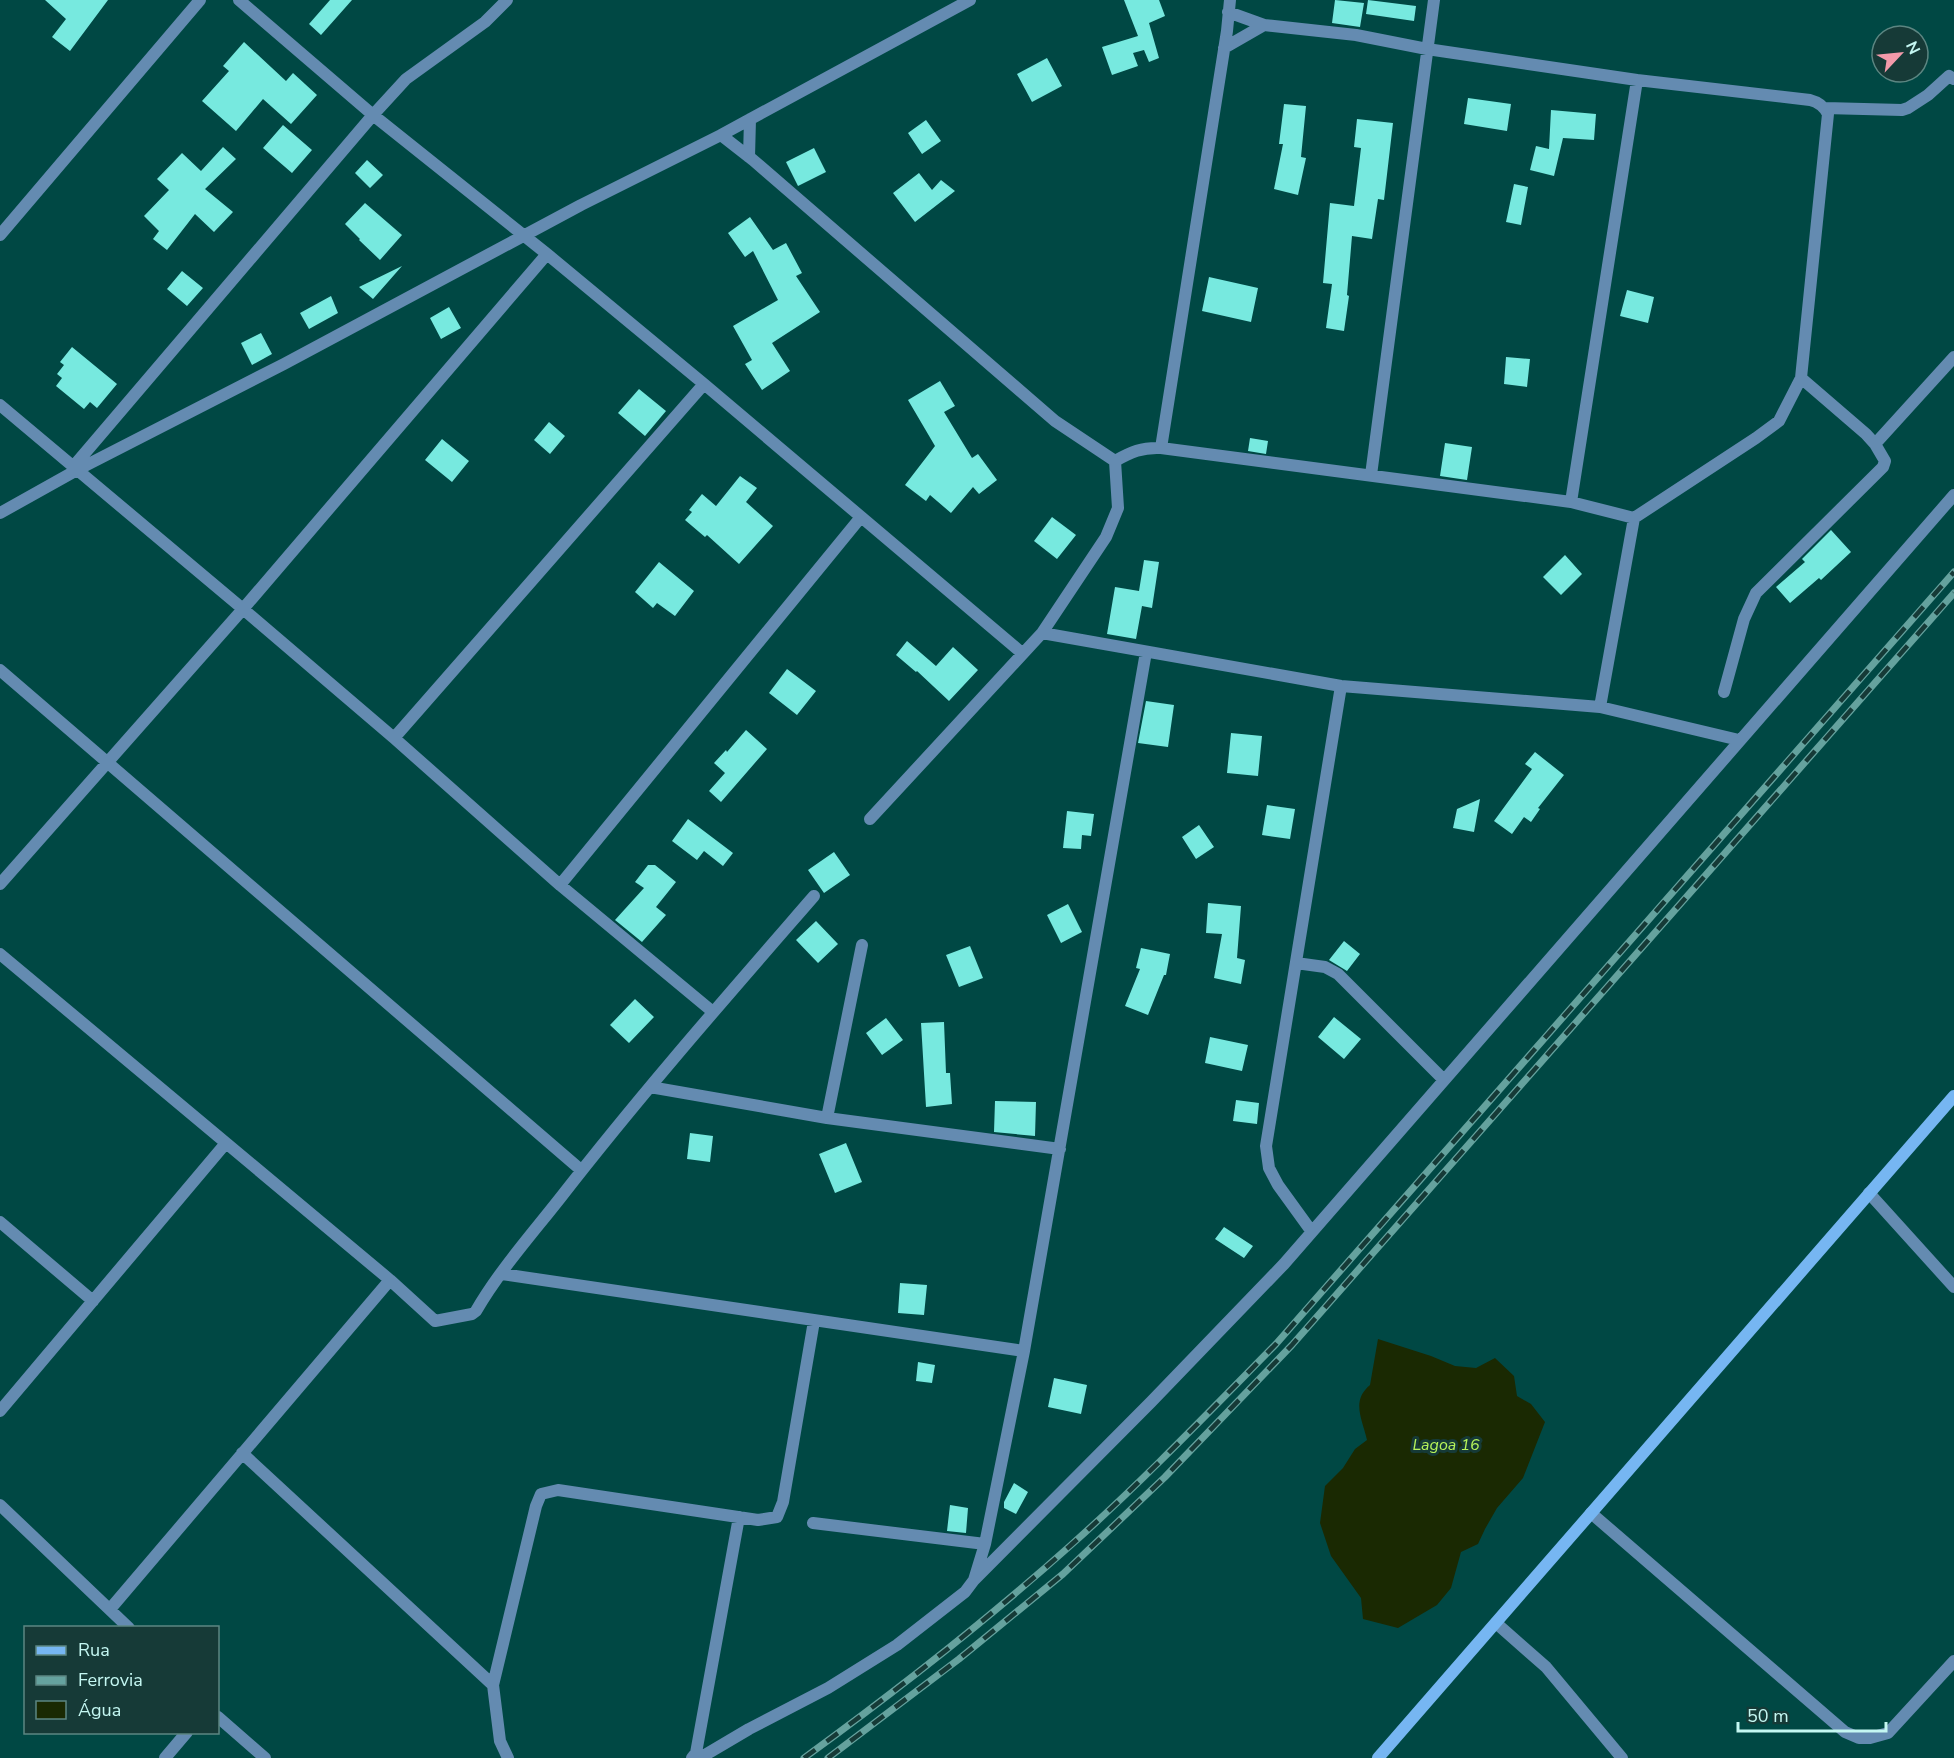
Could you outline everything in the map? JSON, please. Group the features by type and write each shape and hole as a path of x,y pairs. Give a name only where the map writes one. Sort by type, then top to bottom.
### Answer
{"street":[{"path":"0,235 200,0"},
{"path":"239,0 373,115 525,236 704,384 1022,653"},
{"path":"75,468 373,115 406,80 485,22 507,0"},
{"path":"0,513 75,468 284,364 581,205 721,135 970,0"},
{"path":"1371,475 1434,0"},
{"path":"1161,448 1229,6 1264,26 1356,35 1427,49 1636,80 1816,102 1825,108 1829,122 1801,378 1779,421 1634,518 1600,708"},
{"path":"1224,48 1264,26"},
{"path":"1825,108 1902,110 1919,102 1948,76 1954,79"},
{"path":"1571,502 1636,80"},
{"path":"749,157 750,119"},
{"path":"721,135 1055,421 1115,461"},
{"path":"0,884 243,609 547,254"},
{"path":"1875,444 1954,357"},
{"path":"1724,692 1752,599 1764,584 1883,467 1884,457 1875,444 1801,378"},
{"path":"394,738 704,384"},
{"path":"0,405 394,738 560,885 713,1012"},
{"path":"1115,461 1135,450 1147,447 1161,448 1571,502 1634,518"},
{"path":"870,819 1042,633 1106,537 1118,508 1115,461"},
{"path":"700,1758 749,1729 828,1688 897,1645 965,1592 974,1580 1284,1264 1954,495"},
{"path":"560,885 861,517"},
{"path":"1042,633 1341,686 1600,708 1739,740"},
{"path":"974,1580 985,1544 1024,1351 1146,652"},
{"path":"0,670 581,1170"},
{"path":"1312,1232 1278,1185 1269,1168 1266,1146 1341,686"},
{"path":"0,954 390,1280 435,1321 472,1314 476,1311 581,1170 814,896"},
{"path":"827,1118 862,945"},
{"path":"1296,963 1325,967 1338,974 1444,1080"},
{"path":"650,1087 827,1118 1060,1149"},
{"path":"1378,1758 1954,1096"},
{"path":"0,1411 226,1143"},
{"path":"1869,1193 1954,1287"},
{"path":"0,1222 93,1301"},
{"path":"502,1274 814,1322 1024,1351"},
{"path":"111,1608 390,1280"},
{"path":"508,1758 500,1742 493,1685 536,1506 541,1494 558,1490 758,1520 777,1517 783,1502 814,1322"},
{"path":"242,1453 493,1685"},
{"path":"0,1504 127,1626"},
{"path":"1591,1513 1845,1732 1859,1738 1870,1738 1888,1733 1954,1661"},
{"path":"692,1758 696,1753 739,1517"},
{"path":"813,1523 985,1544"},
{"path":"1496,1623 1546,1667 1622,1758"},
{"path":"219,1719 265,1758"},
{"path":"165,1758 185,1734"}],"water":[{"name":"Lagoa 16","path":"1378,1339 1455,1366 1476,1368 1495,1358 1514,1376 1517,1396 1531,1404 1545,1422 1523,1478 1497,1508 1478,1544 1461,1552 1451,1588 1437,1605 1398,1628 1363,1619 1361,1598 1331,1556 1320,1523 1325,1486 1343,1468 1355,1449 1367,1440 1359,1404 1364,1391 1370,1385"}],"building":[{"path":"45,0 108,0 70,51 52,37 66,19"},
{"path":"330,0 352,0 321,35 309,24"},
{"path":"1124,0 1159,0 1165,16 1149,23 1159,58 1149,62 1144,50 1133,53 1138,66 1112,75 1102,47 1138,36"},
{"path":"1335,0 1364,3 1360,27 1332,23"},
{"path":"1368,0 1416,6 1414,21 1366,14"},
{"path":"244,42 286,81 293,73 317,95 291,124 263,99 236,131 202,101 229,71 223,66"},
{"path":"1047,58 1062,86 1032,102 1017,74"},
{"path":"1468,98 1511,104 1507,131 1464,124"},
{"path":"1284,104 1306,106 1301,157 1306,158 1298,195 1274,189 1283,144 1279,144"},
{"path":"1551,110 1596,114 1594,140 1563,138 1554,176 1530,170 1536,146 1549,149"},
{"path":"1357,119 1393,123 1384,200 1378,199 1372,239 1352,236 1347,295 1349,296 1344,331 1326,328 1332,284 1323,283 1330,203 1354,206 1361,148 1354,147"},
{"path":"926,120 941,141 922,154 908,133"},
{"path":"283,125 312,150 292,173 263,148"},
{"path":"223,147 236,159 205,189 233,212 214,232 195,214 167,250 153,239 159,231 144,216 169,190 157,179 182,153 201,171"},
{"path":"814,148 826,172 798,186 786,162"},
{"path":"367,160 383,175 370,188 355,173"},
{"path":"919,173 932,190 941,180 955,191 915,222 893,193"},
{"path":"1514,184 1528,187 1521,225 1506,222"},
{"path":"365,203 402,235 380,260 345,224"},
{"path":"750,217 773,250 786,243 802,273 796,276 820,312 772,343 790,371 762,390 745,364 752,360 733,326 778,300 753,251 745,257 728,233"},
{"path":"402,266 373,299 359,287"},
{"path":"182,271 203,288 187,306 167,289"},
{"path":"1209,277 1258,288 1251,322 1202,311"},
{"path":"1627,290 1654,297 1648,323 1620,316"},
{"path":"331,296 338,313 309,329 300,313"},
{"path":"449,307 461,328 441,339 430,318"},
{"path":"261,333 272,354 252,365 241,343"},
{"path":"72,347 117,384 97,408 90,402 84,409 56,386 62,378 57,374 64,365 60,362"},
{"path":"1506,357 1530,359 1527,387 1504,384"},
{"path":"940,381 955,406 944,412 972,458 978,454 997,480 979,494 973,487 951,513 930,495 926,501 905,485 935,446 908,400"},
{"path":"639,389 666,411 645,436 618,413"},
{"path":"549,422 565,436 550,454 534,440"},
{"path":"1250,438 1268,441 1266,454 1248,451"},
{"path":"442,439 469,461 452,482 425,460"},
{"path":"1445,443 1472,447 1467,480 1440,476"},
{"path":"740,476 757,488 746,502 773,526 739,564 707,535 705,537 685,520 692,512 689,510 702,494 716,506"},
{"path":"1052,517 1076,535 1057,559 1034,541"},
{"path":"1831,530 1851,552 1821,580 1819,578 1790,603 1776,587 1805,562 1802,559"},
{"path":"1565,555 1582,574 1561,595 1543,577"},
{"path":"1144,560 1159,562 1152,608 1142,606 1136,639 1107,634 1115,587 1139,591"},
{"path":"659,562 694,591 675,616 657,603 653,608 635,592"},
{"path":"907,641 936,666 953,647 978,670 949,701 896,655"},
{"path":"787,669 816,691 797,715 769,693"},
{"path":"1146,701 1174,705 1168,747 1138,743"},
{"path":"746,730 767,749 721,802 709,791 725,773 714,763"},
{"path":"1231,733 1262,736 1258,776 1227,773"},
{"path":"1535,752 1564,775 1538,808 1540,809 1531,822 1524,817 1512,834 1494,821 1532,769 1525,764"},
{"path":"1480,799 1474,832 1453,828 1457,809"},
{"path":"1267,805 1295,809 1290,839 1262,835"},
{"path":"1067,811 1094,814 1091,836 1082,835 1081,849 1063,848"},
{"path":"688,819 733,853 723,866 704,851 697,860 672,841"},
{"path":"1199,825 1214,847 1196,859 1182,837"},
{"path":"834,852 850,875 824,893 808,870"},
{"path":"648,865 655,865 676,882 656,907 666,915 642,942 615,920 644,888 635,882"},
{"path":"1208,903 1241,906 1237,958 1245,960 1241,984 1214,978 1222,934 1206,933"},
{"path":"1068,904 1082,932 1061,943 1047,915"},
{"path":"816,921 838,944 818,963 796,940"},
{"path":"1344,941 1360,954 1347,971 1329,960"},
{"path":"970,946 983,978 959,987 946,955"},
{"path":"1141,948 1170,954 1166,975 1164,975 1148,1015 1125,1006 1140,969 1136,968"},
{"path":"635,999 654,1017 629,1043 610,1025"},
{"path":"1334,1017 1361,1039 1344,1059 1318,1037"},
{"path":"886,1018 903,1040 882,1055 866,1033"},
{"path":"944,1022 946,1073 950,1073 952,1104 926,1107 921,1023"},
{"path":"1210,1037 1248,1045 1242,1071 1205,1063"},
{"path":"1236,1100 1259,1103 1257,1124 1233,1121"},
{"path":"995,1101 1036,1102 1035,1136 994,1132"},
{"path":"690,1133 713,1136 710,1162 687,1159"},
{"path":"846,1143 862,1182 835,1193 819,1154"},
{"path":"1224,1227 1253,1246 1244,1258 1215,1239"},
{"path":"900,1283 927,1285 924,1315 898,1313"},
{"path":"918,1362 935,1365 932,1383 916,1381"},
{"path":"1054,1378 1087,1385 1081,1414 1048,1407"},
{"path":"1014,1483 1028,1492 1016,1514 1004,1508 1004,1502"},
{"path":"950,1505 968,1508 966,1533 947,1531"}],"railway":[{"path":"804,1758 940,1655 1039,1573 1149,1472 1276,1344 1954,572"},
{"path":"828,1758 959,1659 1063,1574 1165,1477 1292,1345 1954,593"}]}
